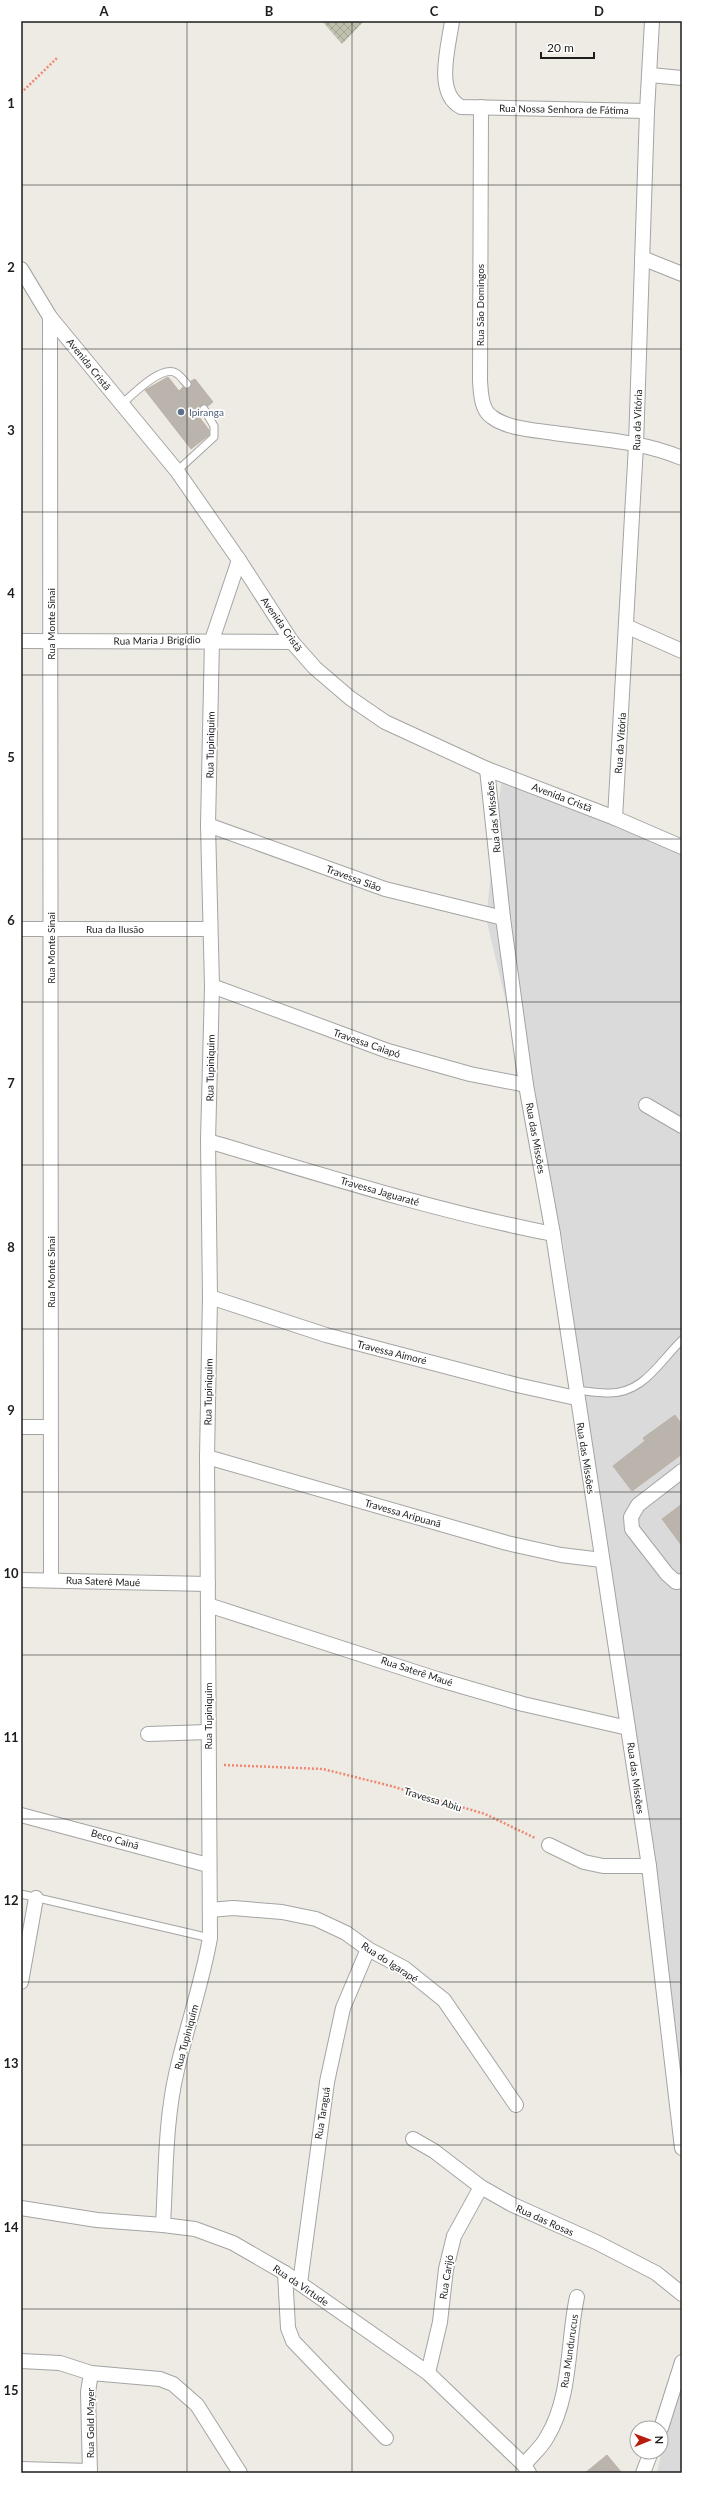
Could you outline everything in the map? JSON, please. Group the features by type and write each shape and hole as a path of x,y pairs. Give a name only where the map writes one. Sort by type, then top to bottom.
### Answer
{"street":[{"path":"452,21 446,68 446,87 451,100 462,107 481,107"},
{"name":"Rua da Vitória","path":"615,818 628,627 636,445 647,111 652,21"},
{"path":"650,75 682,78"},
{"name":"Rua Nossa Senhora de Fátima","path":"481,107 647,111"},
{"name":"Rua São Domingos","path":"481,107 480,381 483,405 491,417 506,423 533,430 654,448 682,458"},
{"path":"642,258 682,274"},
{"name":"Avenida Cristã","path":"21,269 50,317 177,471 239,560 292,642 315,668 350,698 385,722 487,768 615,818 682,847"},
{"name":"Rua Monte Sinai","path":"50,317 52,642 51,1579"},
{"name":"Rua Tupiniquim","path":"163,2225 168,2124 176,2071 203,1977 210,1938 208,1865 207,1457 210,1297 208,1141 212,986 209,929 208,824 212,640 239,560"},
{"path":"628,627 682,651"},
{"name":"Rua Maria J Brigídio","path":"21,641 212,640 292,642"},
{"name":"Rua das Missões","path":"487,768 503,918 526,1085 553,1234 576,1394 649,1866 682,2148"},
{"name":"Travessa Sião","path":"208,824 385,889 503,918"},
{"name":"Rua da Ilusão","path":"21,929 209,929"},
{"name":"Travessa Caiapó","path":"212,986 388,1051 470,1074 526,1085"},
{"path":"646,1105 682,1126"},
{"name":"Travessa Jaguaraté","path":"208,1141 377,1191 504,1224 553,1234"},
{"name":"Travessa Aimoré","path":"210,1297 326,1335 517,1385 576,1394"},
{"path":"21,1427 50,1427"},
{"name":"Travessa Aripuanã","path":"207,1457 507,1543 561,1555 602,1560"},
{"path":"682,1471 638,1505 631,1517 632,1529 667,1574 676,1582 682,1581"},
{"name":"Rua Saterê Maué","path":"21,1580 51,1579 208,1584"},
{"name":"Rua Saterê Maué","path":"208,1605 437,1679 523,1704 628,1728"},
{"path":"148,1734 208,1732"},
{"name":"Beco Cainã","path":"21,1815 208,1865"},
{"path":"549,1845 584,1862 603,1866 649,1866"},
{"path":"21,1982 36,1898"},
{"name":"Rua do Igarapé","path":"210,1910 233,1908 282,1912 316,1919 346,1933 368,1949 404,1968 444,2000 516,2105"},
{"name":"Rua Taraguá","path":"300,2283 327,2082 343,2008 368,1949"},
{"name":"Rua das Rosas","path":"413,2139 434,2151 481,2187 511,2204 596,2242 656,2273 682,2294"},
{"name":"Rua Carijó","path":"428,2373 440,2322 446,2268 454,2236 481,2187"},
{"name":"Rua da Virtude","path":"21,2208 97,2220 195,2229 233,2242 300,2283 428,2373 526,2469"},
{"path":"285,2273 288,2328 293,2341 386,2438"},
{"name":"Rua Mundurucus","path":"526,2469 548,2437 559,2408 566,2379 571,2325 578,2297"},
{"path":"21,2361 60,2363 91,2373 160,2379 172,2384 197,2405 240,2473"},
{"path":"664,2420 682,2362"},
{"name":"Rua Gold Mayer","path":"90,2472 88,2392 91,2373"},
{"path":"643,2473 648,2460"},
{"path":"21,2469 90,2472"}],"lane":[{"path":"122,404 156,376 165,371 177,373 187,384"},
{"path":"177,471 214,437 214,426 204,409"},
{"path":"576,1394 607,1394 636,1387 649,1378 682,1340"},
{"path":"21,1894 210,1938"}],"path":[{"path":"21,93 57,58"},
{"name":"Travessa Abiu","path":"208,1765 323,1769 391,1786 484,1814 549,1845"}],"shaded area":[{"path":"322,21 364,21 342,44"},
{"path":"503,767 682,840 682,2090 563,1242 486,918"},
{"path":"682,2352 682,2473 657,2473 660,2460 669,2460 668,2420"}],"building":[{"name":"Ipiranga","path":"168,377 179,391 183,387 190,388 191,381 195,379 213,402 208,406 201,405 200,412 197,414 209,430 209,435 191,449 145,390"},
{"path":"675,1415 682,1425 682,1454 632,1491 613,1466 645,1441 643,1438"},
{"path":"682,1504 682,1546 662,1519"},
{"path":"607,2455 622,2473 585,2473"}],"place":[{"name":"Ipiranga","path":"181,412"}]}
